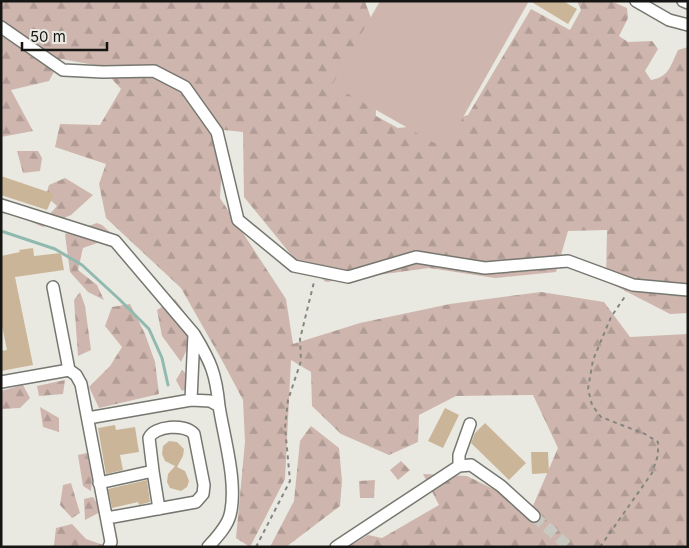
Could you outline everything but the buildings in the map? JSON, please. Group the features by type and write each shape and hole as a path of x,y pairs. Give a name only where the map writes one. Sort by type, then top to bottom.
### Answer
{"lane":[{"path":"636,1 669,20 688,25"},
{"path":"683,1 688,3"},
{"path":"1,27 63,70 103,72 154,71 185,87 217,132 238,220 294,266 348,277 416,257 485,268 568,261 633,285 688,290"},
{"path":"1,205 115,241 194,334 209,359 217,382 219,406 233,487 230,516 225,526 208,547"},
{"path":"53,287 69,370 76,375 81,384 107,518 111,542 109,547"},
{"path":"191,400 194,334"},
{"path":"1,382 69,370"},
{"path":"88,418 191,400 210,402 219,406"},
{"path":"459,466 459,455 470,424"},
{"path":"107,518 159,509 196,502 201,498 204,485 194,434 191,430 178,427 156,431 151,434 149,444 159,509"},
{"path":"336,547 459,466 471,465 501,486 534,516"},
{"path":"99,483 153,471"}],"path":[{"path":"256,547 290,480 285,427 288,400 301,361 300,339 316,271"},
{"path":"600,547 652,473 658,454 658,442 645,434 601,417 592,405 588,389 593,360 611,317 633,285"}],"green space":[{"path":"1,1 365,1 374,27 376,116 398,128 437,124 468,115 531,9 570,30 581,10 577,1 611,1 627,8 628,18 619,36 628,42 652,41 658,49 645,71 651,80 666,73 678,50 688,47 688,313 670,314 606,281 607,230 568,231 556,272 495,278 429,268 326,282 293,257 244,197 243,132 224,130 220,198 286,299 293,344 360,323 450,304 541,292 604,302 630,337 688,334 688,547 349,547 368,535 382,538 439,505 423,474 467,476 532,508 558,448 533,395 456,396 419,415 418,442 389,455 341,434 312,406 311,372 291,360 285,479 250,547 236,538 245,442 243,400 181,288 106,218 99,184 106,164 55,147 60,124 100,125 121,89 100,66 61,59 49,81 11,90 33,131 1,137"},
{"path":"380,1 529,1 445,149 332,85"},
{"path":"17,151 38,151 42,158 40,171 23,173"},
{"path":"65,178 93,195 71,215 43,227 20,217 1,213 1,200 48,216 57,206 46,196 49,185"},
{"path":"97,223 102,225 133,253 100,242 83,248 78,270 97,285 104,300 88,292 70,272 65,234"},
{"path":"80,292 85,306 91,350 78,356 74,300"},
{"path":"175,299 192,323 188,347 181,362 162,336 157,310"},
{"path":"130,304 145,334 155,362 159,394 99,408 89,387 110,366 122,347 105,326 112,307"},
{"path":"182,370 196,383 182,391 176,380"},
{"path":"65,380 63,394 39,396 37,386"},
{"path":"23,385 30,398 20,408 1,409 1,391"},
{"path":"40,407 59,418 59,432 43,427"},
{"path":"311,426 339,448 342,481 340,506 286,547 270,547 294,501 300,441"},
{"path":"87,453 92,479 91,491 83,486 78,455"},
{"path":"401,461 410,470 398,480 390,470"},
{"path":"375,480 374,498 360,498 359,481"},
{"path":"71,483 80,513 72,518 60,505 63,485"},
{"path":"93,497 102,511 85,520 84,499"},
{"path":"72,524 86,539 106,546 49,547 54,545 56,528"}],"waterway":[{"path":"1,231 55,249 82,265 119,299 149,329 162,358 168,385"}],"tunnel":[{"path":"534,516 569,547"}]}
